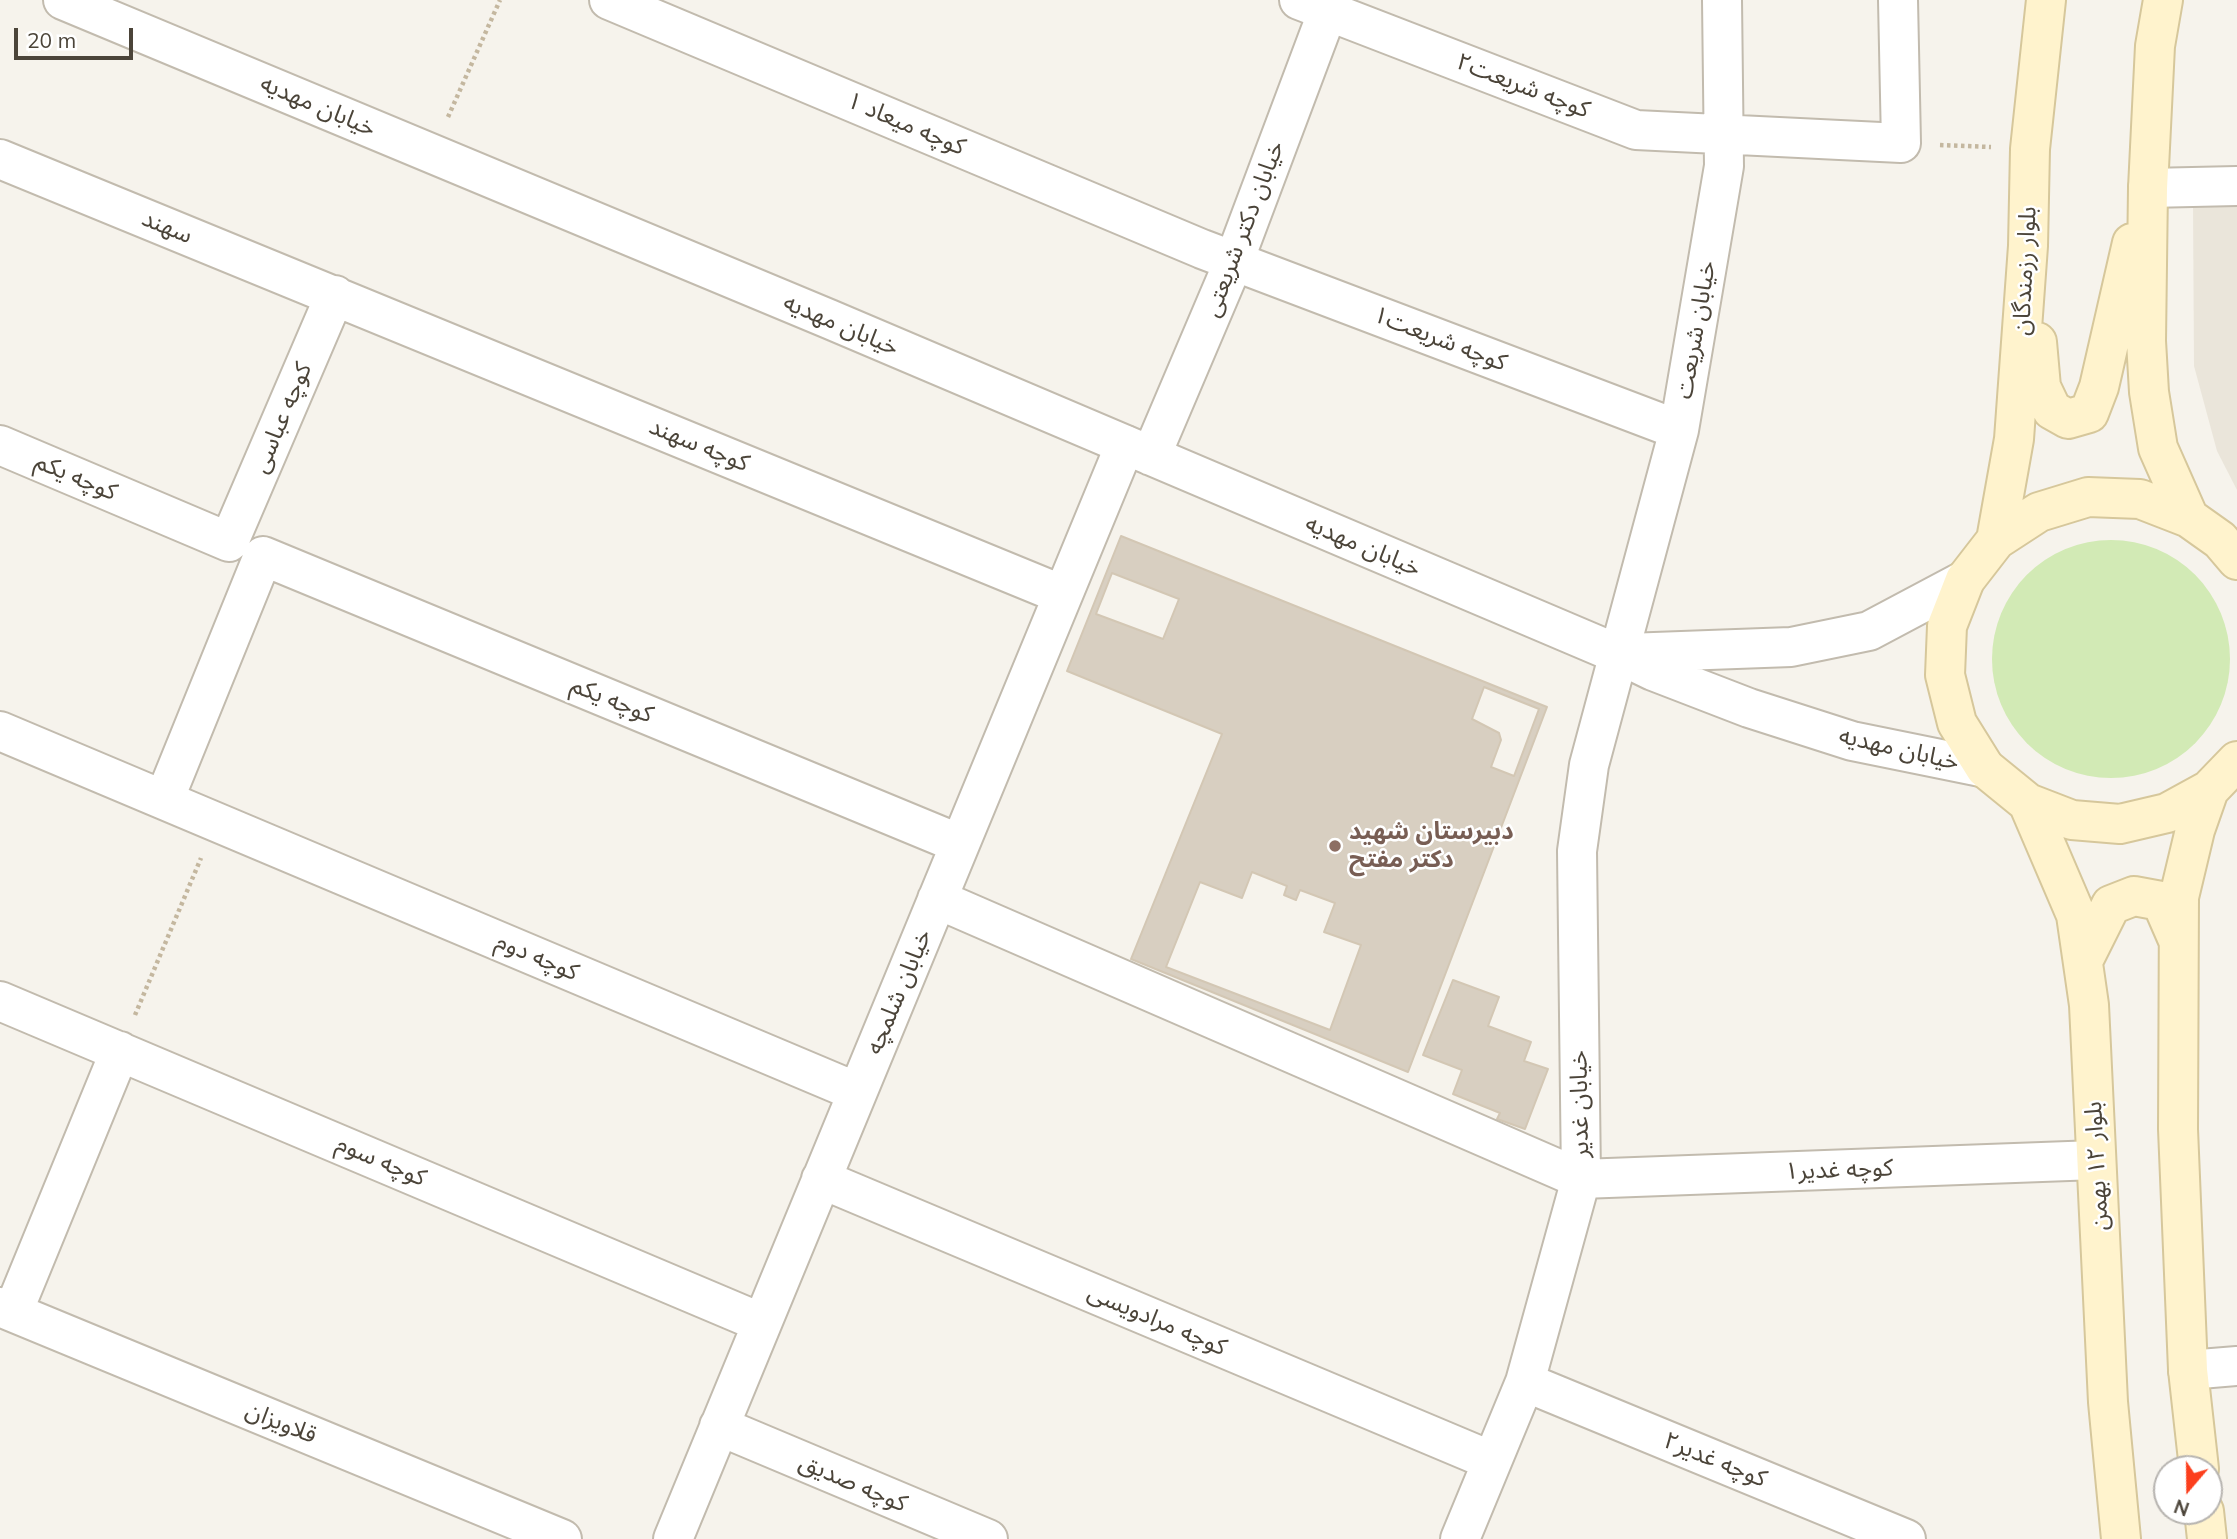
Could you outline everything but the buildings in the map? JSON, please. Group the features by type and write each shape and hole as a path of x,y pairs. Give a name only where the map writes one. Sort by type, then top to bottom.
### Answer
{"main road":[{"name":"بلوار رزمندگان","path":"1996,540 2014,439 2028,246 2030,149 2046,0"},
{"path":"2163,0 2155,46 2148,188 2146,341 2149,392 2158,448 2189,517"},
{"path":"2028,246 2041,387 2052,410 2068,419 2089,413 2099,387 2126,266 2148,188"},
{"path":"2237,560 2220,540 2189,517 2140,499 2088,497 2039,512 1996,540 1965,580 1947,626 1945,675 1956,723 1986,768 2028,803 2072,820 2120,824 2167,813 2209,790 2237,761"},
{"path":"2197,1455 2188,1370 2178,1129 2179,897 2195,831 2209,790"},
{"name":"بلوار ۱۲ بهمن","path":"2028,803 2076,915 2089,1005 2108,1402 2121,1539"},
{"path":"2083,961 2110,905 2134,895 2161,901 2179,942"}],"street":[{"name":"خیابان مهدیه","path":"63,0 1138,450 1618,653 1653,671 1749,708 1852,741 1986,768"},
{"name":"کوچه میعاد ۱","path":"610,0 1218,255"},
{"name":"خیابان شریعت","path":"1618,653 1679,430 1724,166 1723,0"},
{"path":"1898,0 1901,143"},
{"name":"خیابان دکتر شریعتی","path":"1138,450 1320,3"},
{"name":"کوچه شریعت۲","path":"1320,3 1636,130 1901,143"},
{"name":"سهند","path":"0,159 335,295"},
{"path":"2148,188 2237,186"},
{"name":"کوچه شریعت۱","path":"1218,255 1679,430"},
{"name":"کوچه عباسی","path":"164,800 246,549 335,295"},
{"name":"کوچه سهند","path":"335,295 1063,595"},
{"name":"کوچه یکم","path":"0,445 960,844"},
{"name":"خیابان شلمچه","path":"673,1539 1063,595 1138,450"},
{"name":"خیابان مهدیه","path":"1618,653 1791,647 1869,631 1965,580"},
{"name":"خیابان غدیر","path":"1460,1539 1525,1382 1581,1179 1577,851 1589,765 1618,653"},
{"name":"کوچه دوم","path":"0,731 857,1092"},
{"path":"937,899 1581,1179"},
{"name":"کوچه سوم","path":"0,1001 762,1323"},
{"path":"7,1309 120,1051"},
{"name":"کوچه غدیر۱","path":"1581,1179 2096,1160"},
{"name":"کوچه مرادویسی","path":"821,1179 1492,1461"},
{"name":"قلاویزان","path":"7,1309 562,1539"},
{"path":"2188,1370 2237,1366"},
{"name":"کوچه غدیر۲","path":"1525,1382 1906,1539"},
{"name":"کوچه صدیق","path":"719,1426 988,1539"}],"path":[{"path":"432,153 500,0"},
{"path":"1901,143 2030,149"},
{"path":"120,1051 216,822"}],"shaded area":[{"path":"2237,202 2237,490 2217,451 2194,366 2193,204"}],"green space":[{"path":"2111,540 2134,542 2157,549 2177,560 2195,575 2210,593 2221,613 2228,636 2228,682 2221,705 2210,725 2195,743 2177,758 2157,769 2134,776 2111,778 2088,776 2065,769 2045,758 2027,743 2012,725 2001,705 1994,682 1992,659 1994,636 2001,613 2012,593 2027,575 2045,560 2065,549 2088,542"}],"place":[{"name":"دبیرستان شهید دکتر مفتح","path":"1335,846"}]}
